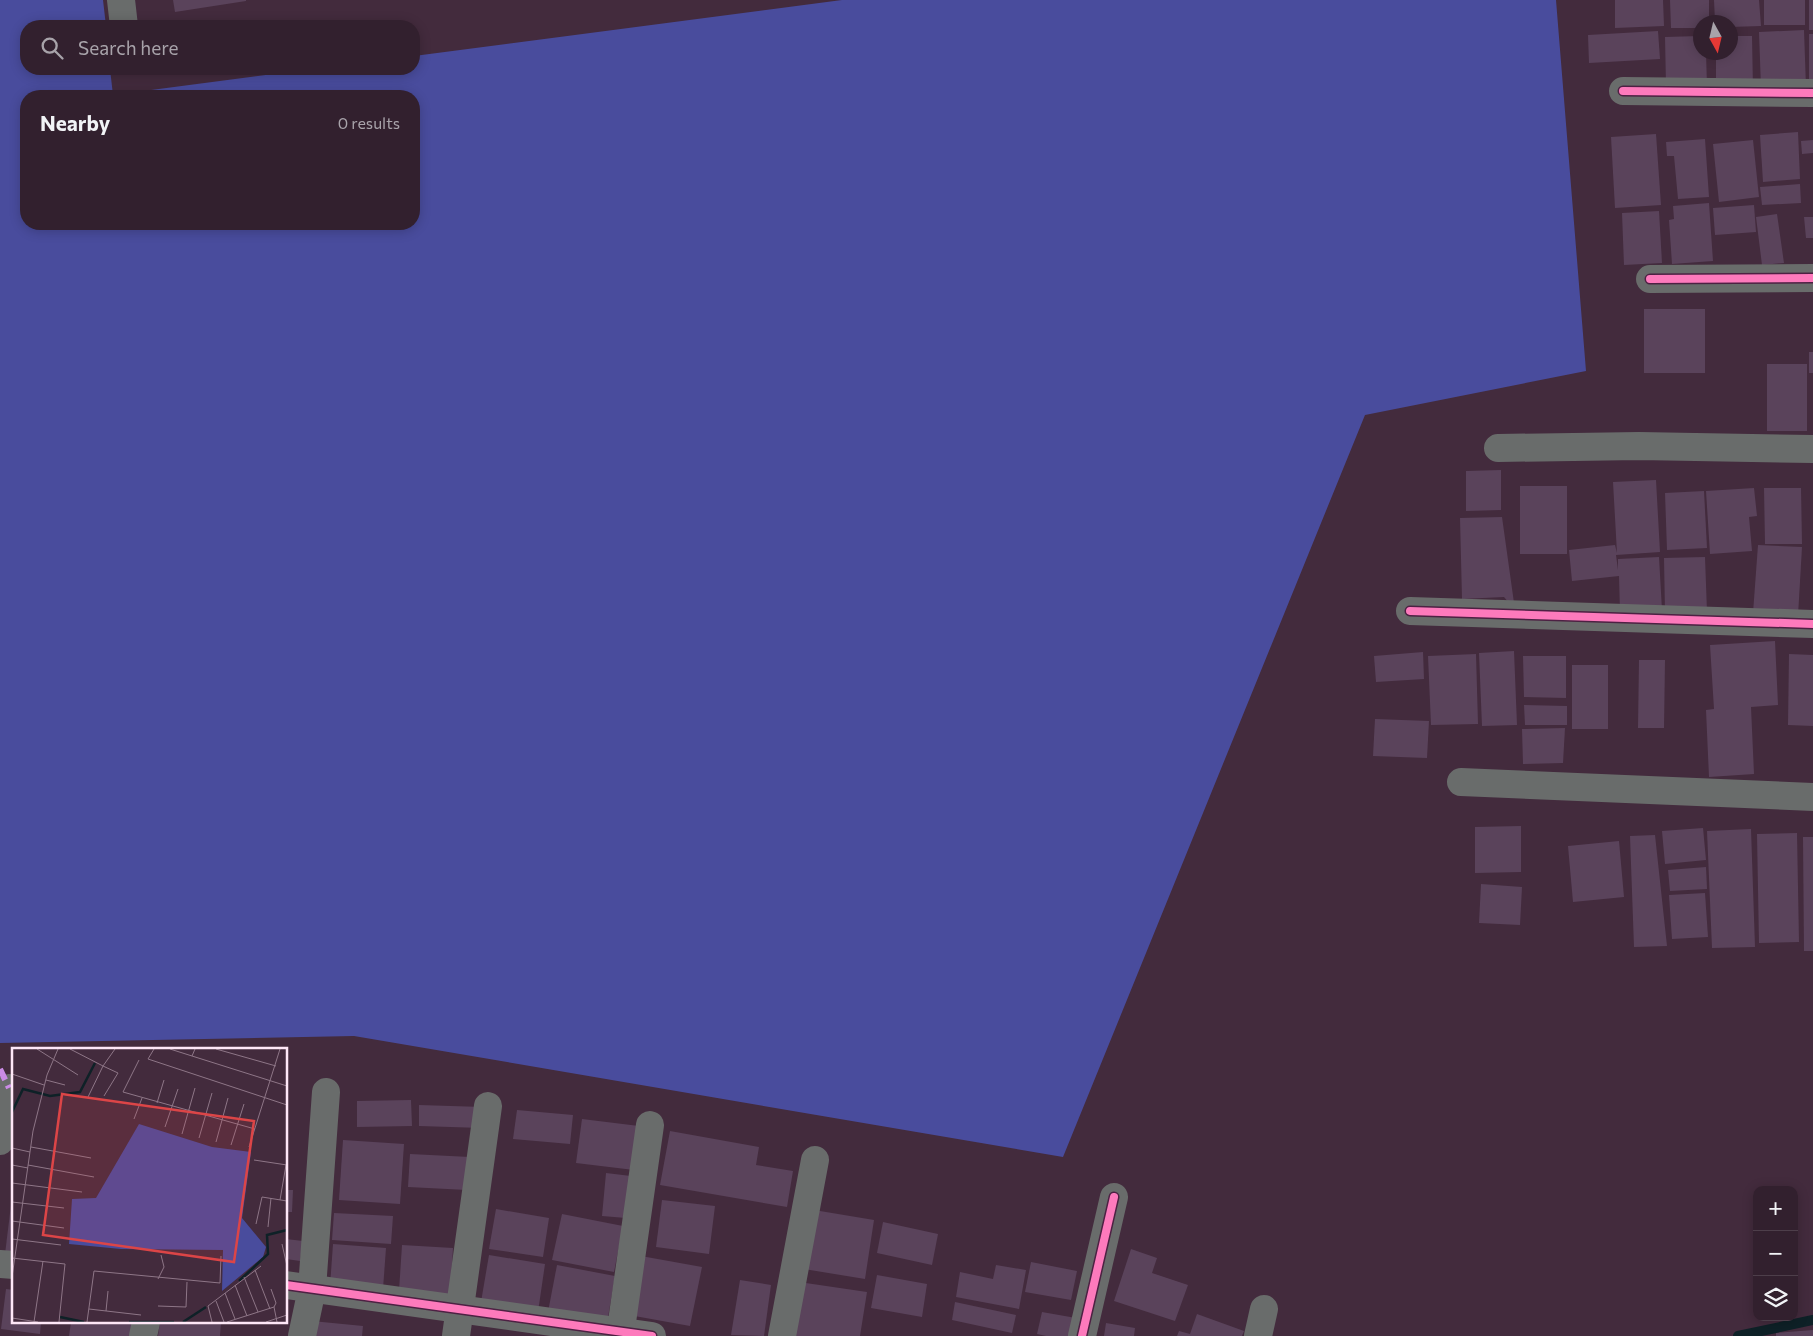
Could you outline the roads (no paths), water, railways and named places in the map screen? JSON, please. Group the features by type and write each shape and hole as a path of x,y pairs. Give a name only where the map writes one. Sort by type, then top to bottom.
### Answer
{"street":[{"path":"121,0 123,20"},
{"path":"1623,90 1813,92"},
{"path":"1650,279 1813,278"},
{"path":"1498,448 1639,446 1813,449"},
{"path":"1410,611 1813,624"},
{"path":"1461,782 1813,796"},
{"path":"0,1141 9,1088"},
{"path":"302,1336 299,1287 326,1092"},
{"path":"456,1336 488,1106"},
{"path":"620,1334 650,1125"},
{"path":"782,1336 815,1160"},
{"path":"1082,1336 1114,1197"},
{"path":"299,1287 620,1334 652,1336"},
{"path":"1258,1336 1264,1309"}],"waterway":[{"path":"1738,1336 1813,1320"}]}
